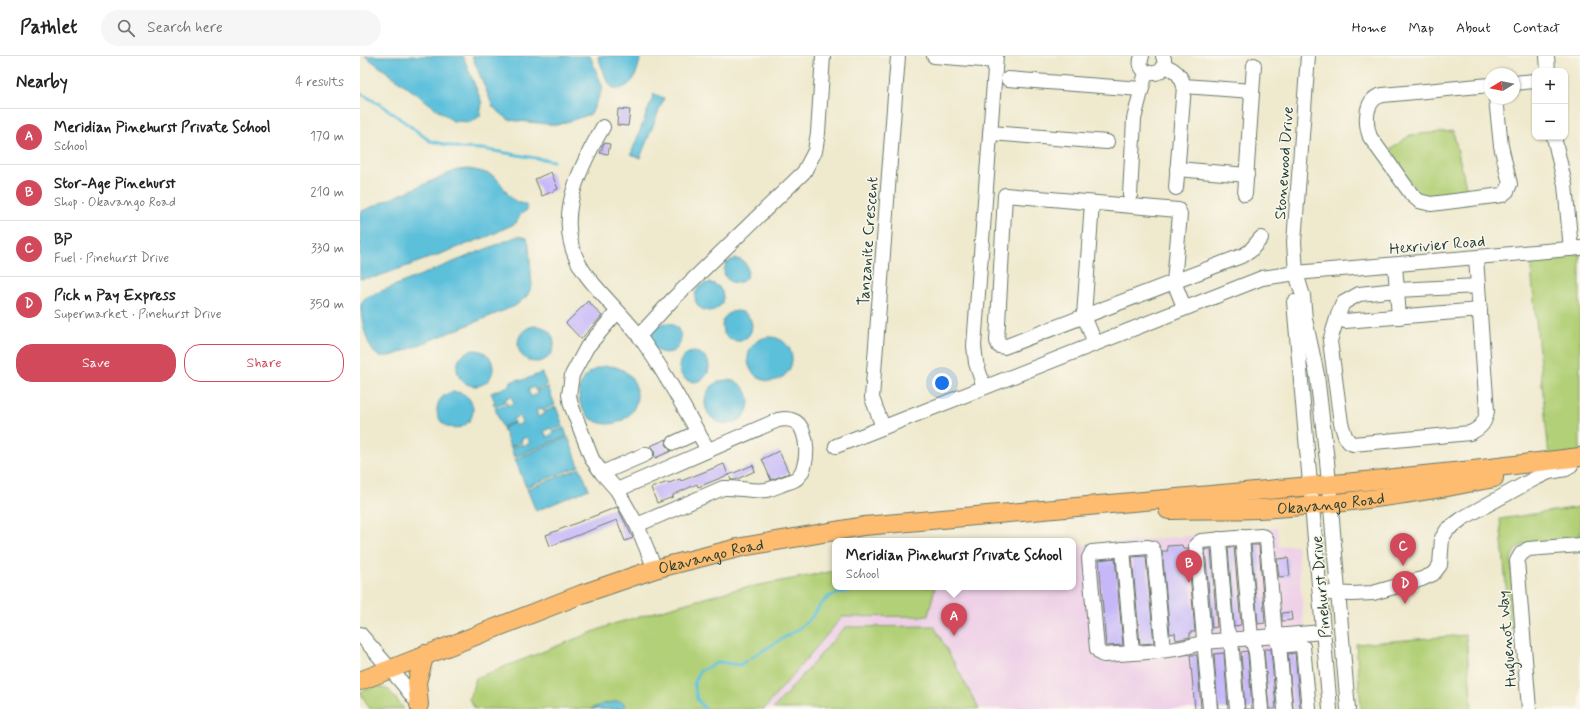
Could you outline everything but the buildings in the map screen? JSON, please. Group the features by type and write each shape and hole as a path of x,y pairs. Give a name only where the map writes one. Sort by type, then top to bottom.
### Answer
{"main road":[{"name":"Okavango Road","path":"360,680 582,594 655,570 742,547 864,526 1473,470 1577,462"},
{"name":"Okavango Road","path":"1079,507 1141,510 1259,509 1411,494 1577,462"},
{"path":"420,707 417,682 425,654"}],"street":[{"path":"638,336 673,299 804,172 815,151 818,133 823,56"},
{"name":"Tanzanite Crescent","path":"883,427 872,398 898,56"},
{"path":"934,56 996,58 974,346 976,363 984,387"},
{"path":"1142,56 1142,66 1146,72 1158,72 1163,61 1177,72 1183,81 1184,86 1176,188"},
{"name":"Stonewood Drive","path":"1308,56 1294,242 1296,273 1294,300 1308,463"},
{"path":"1547,56 1548,68"},
{"path":"1246,194 1254,65"},
{"path":"1130,195 1134,119 1146,72"},
{"path":"1008,79 1141,89"},
{"path":"1520,82 1532,81"},
{"path":"1184,86 1252,91"},
{"path":"1484,86 1383,94 1376,97 1371,102 1369,108 1367,128 1370,137 1412,195 1419,201 1431,204 1502,195 1508,191 1510,184 1501,146 1497,104"},
{"path":"603,127 587,154 574,185 569,208 568,228 572,244 579,264 587,276 638,336 666,378 708,450"},
{"path":"990,133 1107,142"},
{"path":"1555,140 1565,185 1576,249"},
{"path":"1177,169 1247,175"},
{"path":"1184,307 1174,282 1180,214 1179,211 1005,195 997,341 1000,346 1004,347 1084,316 1174,282 1244,255 1250,251 1261,238"},
{"path":"1092,203 1084,316 1095,343"},
{"name":"Hexrivier Road","path":"836,446 1184,307 1262,278 1296,273 1576,249"},
{"path":"1476,258 1488,411 1485,422 1478,429 1470,433 1353,444 1349,442 1345,436 1341,423 1330,342 1343,303 1359,294 1397,290 1478,286"},
{"path":"1395,265 1400,317"},
{"name":"Stonewood Drive","path":"1296,273 1303,296 1305,319 1317,375 1326,461"},
{"path":"1338,315 1345,321 1480,310"},
{"path":"617,312 587,347 572,375 569,386 571,405 592,459 617,490 637,525 655,570"},
{"path":"617,490 778,420 786,419 794,421 799,425 804,433 806,441 804,466 801,474 797,478 765,490 723,488 637,525"},
{"path":"674,443 698,432"},
{"path":"602,473 646,454"},
{"name":"Pinehurst Drive","path":"1326,461 1348,709"},
{"path":"1320,593 1373,593 1422,579 1433,574 1440,565 1442,538 1447,530 1464,518 1534,479 1550,472 1566,469 1577,462"},
{"name":"Pinehurst Drive","path":"1308,463 1330,709"},
{"path":"1210,709 1196,545 1201,541 1261,536 1266,539 1285,709"},
{"path":"1242,537 1251,638 1256,652 1261,709"},
{"path":"1219,539 1226,628 1231,640 1237,709"},
{"name":"Huguenot Way","path":"1529,709 1517,566 1518,557 1528,549 1580,545"},
{"path":"1163,650 1154,550 1148,547 1095,551 1090,556 1097,649 1099,653 1104,655 1163,650 1190,647 1204,642 1251,638 1297,644 1303,647 1309,709"},
{"path":"1123,549 1132,652"},
{"path":"1277,641 1300,634 1323,632"},
{"path":"360,634 390,668 420,707"}],"shaded area":[{"path":"1277,528 1279,546 1297,545 1311,709 764,709 842,617 927,616 934,590 1076,590 1076,546"}],"green space":[{"path":"1453,131 1468,195 1424,199 1386,153 1410,135"},
{"path":"1580,253 1580,454 1549,457 1530,258"},
{"path":"1580,507 1580,540 1522,545 1515,550 1511,559 1516,628 1510,629 1500,519"},
{"path":"832,572 832,590 934,590 928,616 842,617 764,709 475,709 469,699 476,678 613,624 733,590"},
{"path":"934,626 979,709 773,709 845,627"},
{"path":"1466,635 1472,709 1361,709 1356,644"},
{"path":"377,686 389,690 404,709 370,709 360,692"}],"water":[{"path":"365,56 463,56 482,103 480,116 471,122 453,121"},
{"path":"472,56 590,56 603,88 591,114 557,125 509,120 493,107"},
{"path":"598,56 641,56 637,72 633,80 620,89 614,89 610,85 604,73"},
{"path":"654,94 664,98 640,158 631,154"},
{"path":"467,169 491,175 501,183 515,201 526,204 527,210 521,214 516,223 489,236 413,264 376,277 360,279 360,212 457,170"},
{"path":"518,236 527,238 529,245 532,286 527,296 515,306 394,355 380,356 373,351 367,338 362,316 361,305 365,298"},
{"path":"736,259 741,260 747,266 747,276 741,282 736,283 731,282 725,276 724,271 725,266 731,260"},
{"path":"709,283 719,287 723,297 719,307 709,311 699,307 695,297 699,287"},
{"path":"737,311 748,315 752,326 748,337 737,341 726,337 722,326 726,315"},
{"path":"666,323 672,324 680,332 680,344 672,352 666,353 660,352 652,344 651,338 652,332 660,324"},
{"path":"539,326 549,331 553,337 553,351 549,357 543,361 533,362 523,357 519,351 518,341 523,331 529,327"},
{"path":"766,337 774,337 779,338 786,343 791,350 791,368 786,375 779,380 766,381 758,378 751,371 748,363 748,355 751,347 758,340"},
{"path":"478,350 488,355 492,361 492,375 488,381 482,385 472,386 462,381 458,375 457,365 462,355 468,351"},
{"path":"694,352 704,357 709,367 704,377 694,382 684,377 679,367 684,357"},
{"path":"608,366 624,371 632,379 637,395 632,411 624,419 608,424 592,419 584,411 579,395 584,379 592,371"},
{"path":"542,373 547,385 535,390 534,387 528,390 531,397 537,394 536,391 548,387 555,405 543,410 542,408 536,410 538,417 545,414 544,412 556,407 563,426 552,430 550,428 544,431 547,437 553,434 552,432 564,428 567,436 514,457 511,448 523,444 524,446 530,443 527,437 521,439 522,442 510,447 503,428 514,423 516,426 522,423 519,416 513,419 514,422 502,427 495,408 507,403 508,406 514,403 511,396 505,399 506,401 494,406 493,403 495,402 491,393 511,385 510,382 519,379 520,381"},
{"path":"723,380 731,380 743,386 749,398 749,406 743,418 731,424 723,424 711,418 705,406 705,398 711,386"},
{"path":"458,392 468,397 472,403 472,417 468,423 462,427 452,428 442,423 438,417 437,407 442,397 448,393"},
{"path":"568,437 579,466 526,487 515,459"},
{"path":"580,468 589,489 536,511 527,489"},
{"path":"619,701 624,703 625,709 591,709 602,704"}],"waterway":[{"path":"360,93 383,106 430,141 460,148 482,149 553,161"},
{"path":"752,657 800,628 830,596 851,590"},
{"path":"705,709 697,699 694,684 700,671 719,662 740,665 747,660"},
{"path":"637,709 651,709"}],"place":[{"name":"BP","path":"1403,566"},
{"name":"Stor-Age Pinehurst","path":"1189,583"},
{"name":"Pick n Pay Express","path":"1405,604"},
{"name":"Meridian Pinehurst Private School","path":"954,636"}]}
